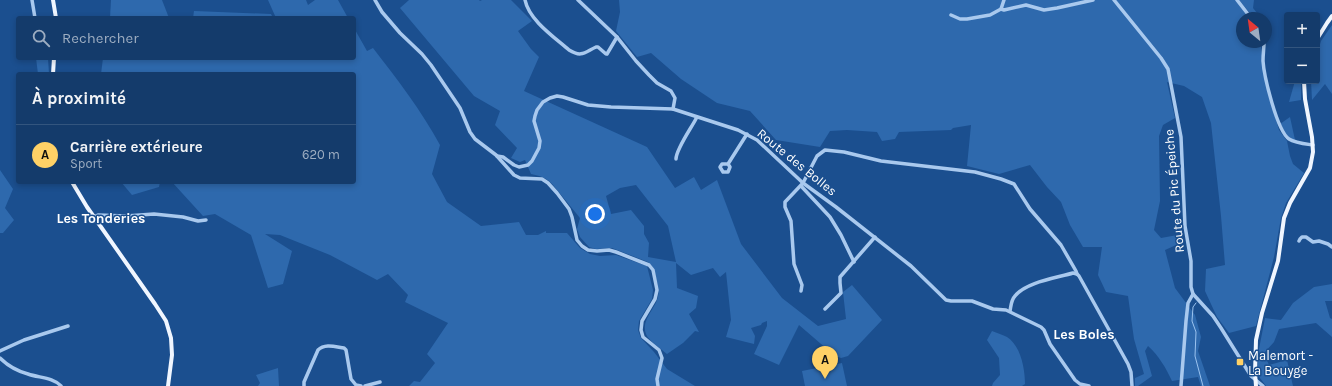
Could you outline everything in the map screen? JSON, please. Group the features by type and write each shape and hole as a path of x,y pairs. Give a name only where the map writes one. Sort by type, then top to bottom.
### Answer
{"main road":[{"path":"53,0 56,16"},
{"path":"1320,34 1332,16"},
{"path":"53,72 54,60"},
{"path":"1256,386 1256,340 1262,313 1278,261 1284,218 1290,203 1310,168 1313,152 1313,144 1304,99 1304,84"},
{"path":"73,184 82,200 155,304 168,326 171,338 172,354 168,386"}],"street":[{"path":"32,0 35,16"},
{"path":"376,0 382,12 431,65 460,108 470,132 475,139 497,156 514,175 520,178 542,179 558,193 569,209 577,240 582,246 588,250 609,250 616,252 649,265 653,270 657,290 655,299 642,321 641,330 643,337 659,350 661,356 657,379 658,386"},
{"path":"524,0 530,14 537,22 575,54 580,54 596,47 608,54 617,37"},
{"path":"578,0 617,37 636,61 657,83 671,91 675,98 673,109"},
{"path":"1001,9 1004,0"},
{"path":"951,15 960,19 967,19 990,15 1001,9 1004,10 1026,5 1044,10 1093,0"},
{"name":"Route du Pic Épeiche","path":"1114,0 1161,58 1168,69 1181,137 1185,226 1191,262 1191,287 1193,294"},
{"path":"1237,0 1246,12"},
{"path":"1264,48 1263,61 1267,84 1281,128 1290,140 1313,144"},
{"name":"Route des Bolles","path":"497,156 503,157 519,167 528,165 539,148 540,140 534,121 537,110 543,102 557,96 588,105 673,109 747,134 757,140 802,184 875,237 921,275 946,300 972,301 993,309 1010,311"},
{"path":"676,159 684,139 697,117"},
{"path":"728,164 747,134"},
{"path":"801,291 802,285 794,264 791,221 785,207 785,202 802,184 817,156 825,150 844,152 881,161 975,172 1001,178 1014,184 1030,209 1061,245 1128,364 1132,386"},
{"path":"802,184 830,217 841,235 854,262"},
{"path":"94,216 154,214 183,217 198,221 206,220"},
{"path":"825,309 841,293 840,277 875,237"},
{"path":"1299,241 1302,237 1313,242 1319,241 1332,247"},
{"path":"1077,274 1073,273 1022,289 1014,297 1010,311 1041,327 1044,330 1050,344 1076,380 1080,384 1089,386"},
{"path":"1181,386 1188,303 1193,294 1222,328 1251,376 1263,386"},
{"path":"0,350 24,340 68,326"},
{"path":"304,386 304,382 318,350 321,347 328,345 344,348 346,350 351,379 356,386 361,386"},
{"path":"0,358 17,370 27,374 54,380 61,386"},
{"path":"365,386 380,382"}],"shaded area":[{"path":"111,0 162,0 168,16 110,16"},
{"path":"268,0 306,0 308,5 315,0 338,0 347,16 275,16"},
{"path":"409,0 511,0 532,21 518,31 539,57 524,91 647,147 675,188 694,177 701,190 717,180 741,244 782,298 818,326 846,319 843,292 852,285 882,320 848,356 841,358 835,356 799,325 779,365 754,354 767,326 767,321 761,325 751,328 755,336 754,344 726,337 731,320 726,272 720,277 713,268 691,275 676,263 677,288 698,296 696,308 689,314 699,332 695,331 683,343 667,354 649,339 645,329 646,320 657,300 658,295 658,286 655,273 651,265 648,262 612,248 596,249 589,247 580,237 577,229 580,218 553,185 540,176 531,174 525,160 520,162 511,158 517,148 495,125 500,111 474,96 400,8","holes":["636,185 668,226 676,262 648,257 649,243 644,234 644,226 631,210 611,214 606,196 620,188"]},
{"path":"619,0 1237,0 1245,12 1236,12 1236,48 1261,48 1263,67 1268,92 1279,130 1287,141 1293,164 1304,173 1286,203 1281,218 1274,257 1256,326 1229,333 1217,317 1205,291 1206,269 1225,265 1221,216 1211,123 1202,97 1184,86 1167,82 1175,118 1163,125 1159,136 1160,201 1154,230 1161,238 1183,234 1183,242 1165,250 1175,288 1195,315 1201,337 1198,351 1210,386 1201,386 1198,377 1172,381 1162,362 1148,346 1145,351 1152,376 1138,386 1135,386 1135,378 1144,374 1134,339 1128,296 1106,292 1098,275 1102,247 1083,247 1070,225 1061,202 1030,165 999,174 967,166 971,125 953,128 951,130 899,132 895,139 882,141 877,132 847,130 830,131 820,147 776,140 750,111 717,103 681,79 651,53 637,57 616,31 620,12"},
{"path":"1239,0 1254,0 1253,8 1256,12 1249,12"},
{"path":"194,11 271,14 272,16 193,16"},
{"path":"1332,25 1332,94 1325,84 1312,100 1311,84 1320,84 1321,41"},
{"path":"356,32 367,51 373,48 400,83 425,119 440,145 432,174 447,202 481,226 519,222 526,235 538,235 546,231 546,233 567,233 580,248 590,254 600,256 616,255 647,266 653,290 652,299 639,321 638,330 641,338 667,369 695,386 409,386 414,381 420,382 435,363 427,354 448,323 405,302 408,295 388,274 377,280 330,255 280,235 265,234 292,251 283,284 268,288 251,235 215,214 203,216 174,184 356,184 356,72 101,72 103,60 356,60"},
{"path":"36,60 48,60 49,72 38,72"},
{"path":"1294,84 1301,84 1301,100 1289,102"},
{"path":"1290,117 1295,140 1286,134 1280,124"},
{"path":"0,170 13,189 5,208 14,220 3,233 0,233"},
{"path":"123,184 160,184 159,187 132,195"},
{"path":"1332,284 1332,301 1325,301 1330,318 1332,319 1332,337 1316,323 1279,329 1274,342 1264,353 1269,365 1287,360 1293,386 1266,386 1257,374 1259,349 1265,318 1281,320 1293,303 1314,287"},
{"path":"992,331 1007,337 1016,346 1021,358 1024,372 1025,384 1022,386 992,386 1000,375 999,358 987,340"},
{"path":"842,363 847,386 805,386 802,371"},
{"path":"278,368 279,386 258,386 260,383 256,375"}],"waterway":[{"path":"1196,303 1193,307 1192,321 1196,332 1195,356 1203,386"}],"place":[{"name":"Malemort - La Bouyge","path":"1240,362"},
{"name":"Carrière extérieure","path":"825,379"}],"district":[{"name":"Les Tonderies","path":"101,218"},
{"name":"Les Boles","path":"1084,334"}]}
